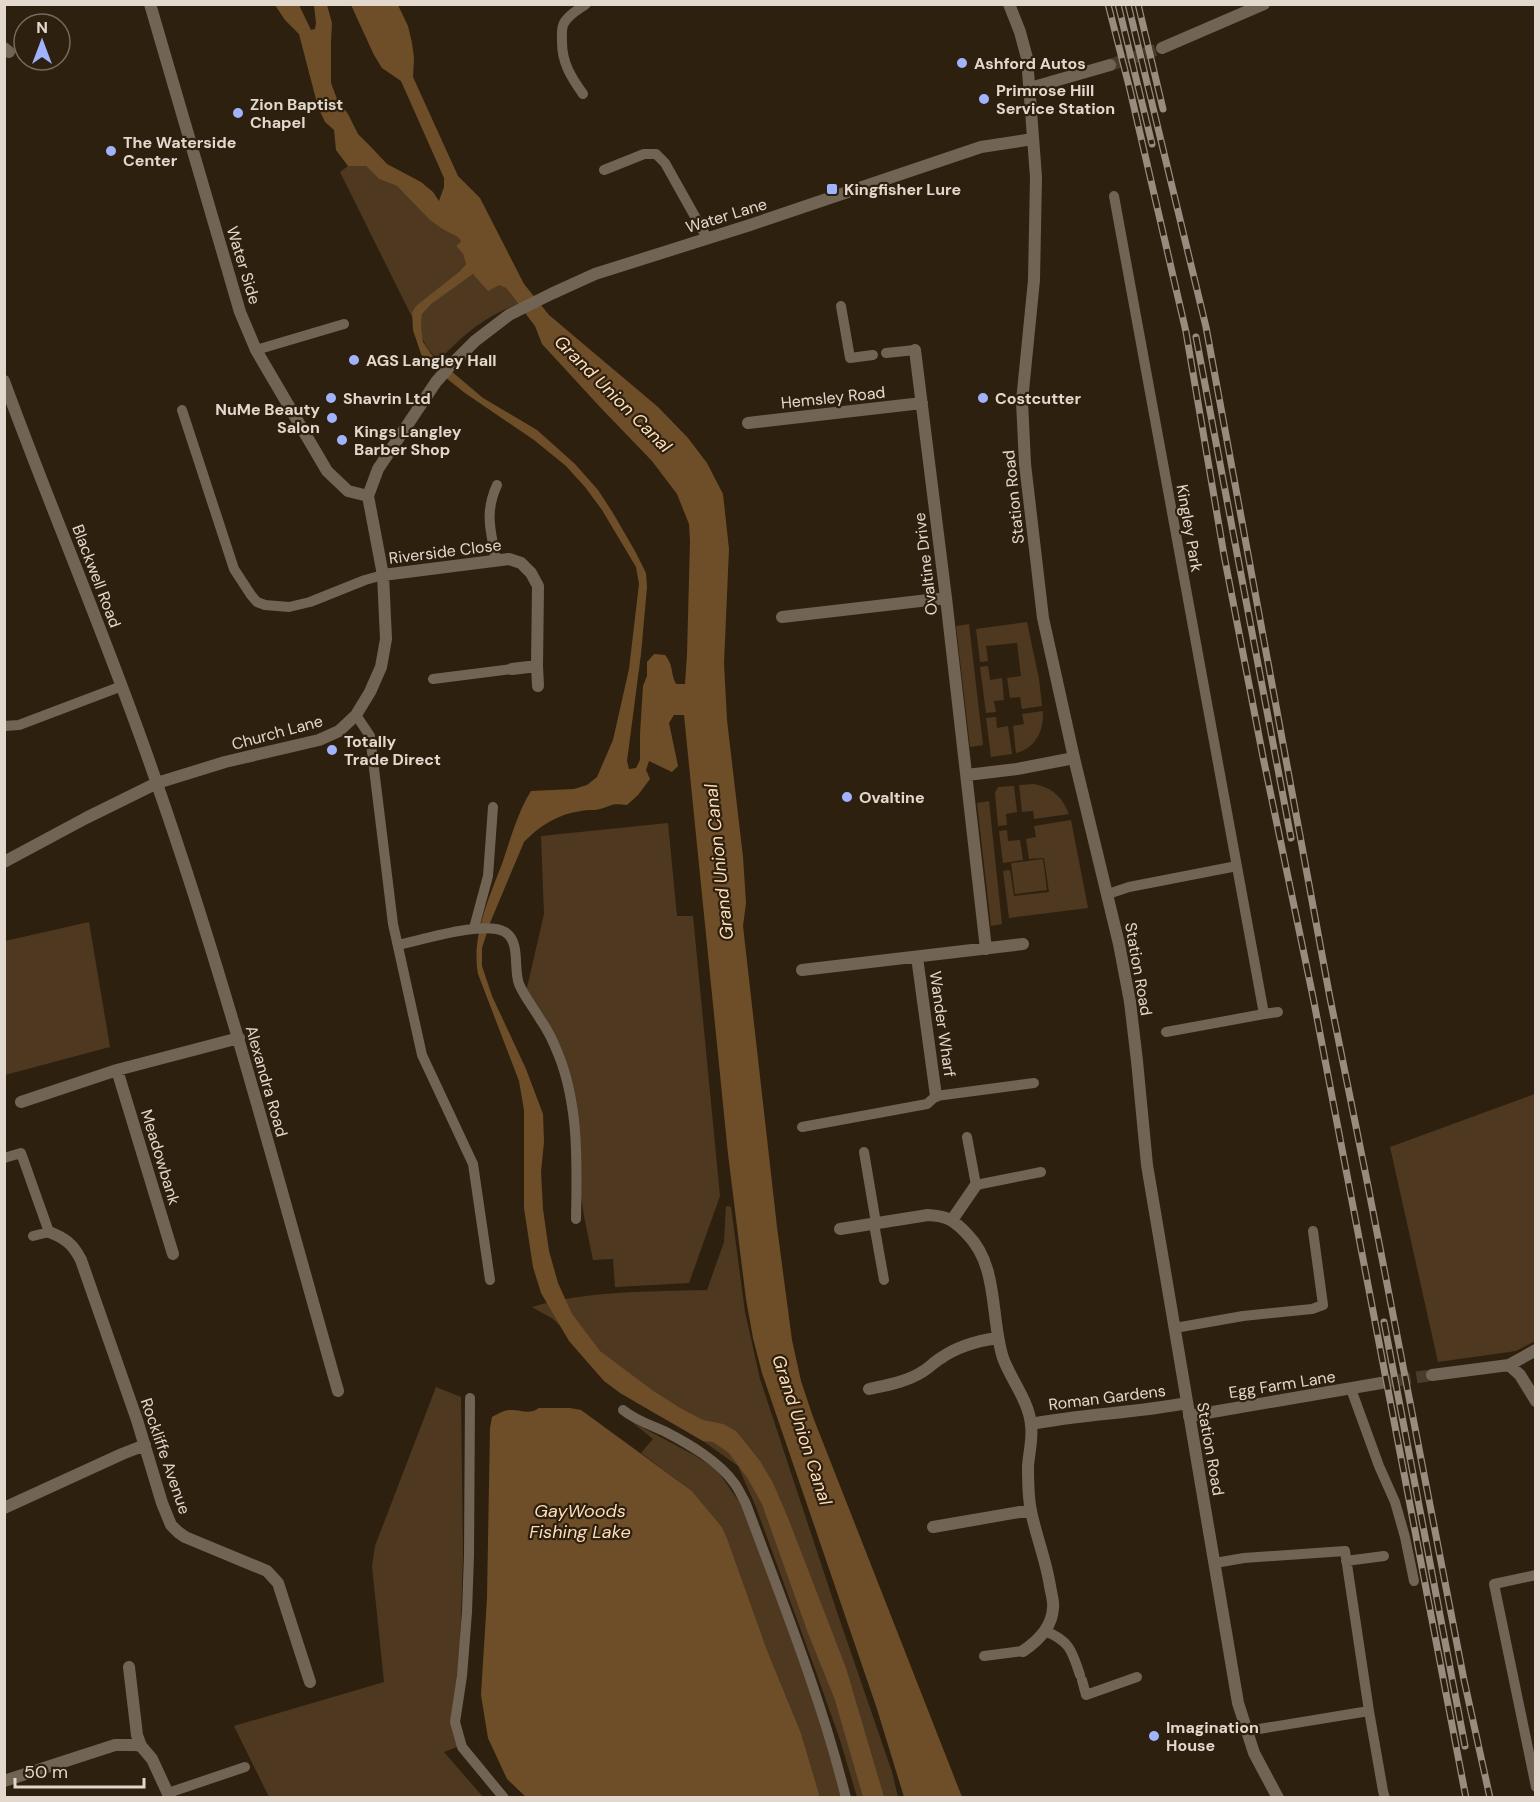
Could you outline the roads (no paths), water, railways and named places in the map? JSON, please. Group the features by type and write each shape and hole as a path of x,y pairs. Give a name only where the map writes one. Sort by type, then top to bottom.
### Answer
{"street":[{"name":"Water Side","path":"150,4 240,312 256,350 327,471 348,491 368,496"},
{"name":"Station Road","path":"1009,4 1027,58 1036,177 1034,280 1022,401 1025,464 1043,618 1074,758 1108,894 1130,1002 1147,1165 1238,1703 1254,1753 1278,1797"},
{"path":"1161,48 1264,4"},
{"path":"1030,88 1110,65"},
{"name":"Water Lane","path":"368,496 378,469 436,382 475,341 509,315 595,274 981,147 1033,139"},
{"name":"Ovaltine Drive","path":"915,350 986,949"},
{"name":"Blackwell Road","path":"4,381 157,783"},
{"name":"Hemsley Road","path":"748,423 922,403"},
{"name":"Church Lane","path":"4,862 157,783 225,762 319,740 339,731 356,715 381,667 386,639 383,575 368,496"},
{"name":"Riverside Close","path":"383,575 496,560 508,559 521,563 531,573 538,586 538,686"},
{"path":"782,617 946,598"},
{"path":"512,669 537,666"},
{"path":"967,775 1017,769 1074,758"},
{"name":"Alexandra Road","path":"157,783 238,1038 338,1391"},
{"path":"802,970 1023,944"},
{"name":"Wander Wharf","path":"917,957 936,1096"},
{"path":"21,1102 117,1070 238,1038"},
{"name":"Meadowbank","path":"117,1070 173,1254"},
{"path":"840,1229 928,1215 942,1216 952,1220 976,1185"},
{"name":"Roman Gardens","path":"952,1220 977,1244 986,1264 997,1338 1004,1361 1028,1410 1032,1424 1028,1466 1031,1510 1046,1563 1053,1600 1053,1610 1045,1631"},
{"name":"Rockliffe Avenue","path":"49,1232 71,1243 81,1260 171,1525 185,1537 267,1571 273,1577 278,1583 310,1682"},
{"path":"869,1389 905,1381 923,1372 940,1358 958,1348 997,1338"},
{"path":"1432,1375 1509,1365 1536,1350"},
{"path":"1509,1365 1520,1374 1536,1401"},
{"name":"Egg Farm Lane","path":"1189,1416 1381,1383"},
{"name":"Roman Gardens","path":"1032,1424 1187,1403"},
{"path":"4,1508 144,1445"},
{"path":"933,1527 1031,1510"},
{"path":"1023,1651 1037,1641 1045,1631"},
{"path":"129,1667 137,1735 141,1746 152,1759 169,1795"},
{"path":"4,1782 115,1745 141,1746"}],"lane":[{"path":"583,94 568,74 562,55 562,36 563,24 572,13 586,4"},
{"path":"604,170 644,154 656,154 665,163 707,238"},
{"name":"Kingley Park","path":"1114,196 1264,1014"},
{"path":"842,306 850,358 873,355"},
{"path":"256,350 344,324"},
{"path":"886,353 915,350"},
{"path":"182,410 234,569 238,578 257,602 289,607 310,602 383,575"},
{"path":"496,560 488,514 490,501 497,485"},
{"path":"433,679 512,669"},
{"path":"4,726 19,725 122,686"},
{"path":"356,715 370,736 393,924 422,1054 473,1164 490,1280"},
{"path":"481,928 488,876 493,807"},
{"path":"1108,894 1129,887 1237,866"},
{"path":"398,945 481,928 503,931 514,942 519,985 548,1033 568,1084 574,1113 576,1219"},
{"path":"1166,1032 1278,1012"},
{"path":"802,1127 927,1104 936,1096 1034,1083"},
{"path":"967,1137 976,1185 1041,1172"},
{"path":"864,1152 884,1280"},
{"path":"4,1158 21,1153 49,1232 33,1236"},
{"path":"1175,1328 1244,1316 1312,1309 1323,1305 1313,1231"},
{"path":"1351,1389 1379,1466 1395,1502 1405,1537 1413,1581"},
{"path":"470,1398 469,1555 462,1676 456,1722 462,1747 504,1797"},
{"path":"623,1410 700,1452 721,1468 735,1484 746,1504 809,1672 846,1797"},
{"path":"1215,1563 1244,1558 1345,1551 1369,1711 1385,1797"},
{"path":"1346,1562 1384,1556"},
{"path":"1536,1575 1494,1584 1536,1787"},
{"path":"1045,1631 1062,1639 1068,1645 1086,1695 1137,1677"},
{"path":"984,1656 1023,1651"},
{"path":"1247,1731 1369,1711"},
{"path":"169,1795 245,1767"}],"water":[{"name":"Grand Union Canal","path":"275,5 299,5 311,30 315,29 314,5 327,5 332,23 331,83 337,99 358,134 387,164 421,182 433,192 439,201 444,187 444,178 401,81 382,68 351,5 398,5 408,26 412,43 413,77 458,176 480,198 524,284 549,315 658,407 688,438 707,463 723,494 729,549 724,663 727,720 743,857 746,903 743,926 792,1340 801,1381 813,1417 962,1797 904,1797 877,1709 762,1373 753,1338 728,1154 684,715 674,715 669,723 678,766 672,772 649,761 646,770 650,779 627,805 615,804 598,810 583,810 564,815 543,826 524,842 490,923 482,948 482,966 492,996 526,1069 543,1114 544,1142 541,1172 549,1251 558,1283 572,1314 600,1351 680,1408 703,1420 723,1424 736,1431 760,1461 773,1483 788,1518 846,1668 884,1797 863,1797 835,1700 808,1633 762,1504 748,1479 729,1453 713,1442 703,1441 620,1393 604,1381 569,1341 541,1293 533,1267 524,1208 524,1110 519,1081 478,974 477,945 483,916 519,816 531,791 574,789 587,785 597,777 613,740 629,669 639,584 636,567 602,510 566,466 426,362 413,330 412,312 416,306 466,264 463,254 456,246 461,241 430,220 397,186 379,179 366,166 348,166 336,150 334,130 325,122 318,107 299,34 285,20","holes":["473,274 488,291 499,285 506,288 535,326 542,344 652,461 677,494 689,524 685,684 676,684 670,662 665,655 654,654 647,662 647,676 643,686 640,760 636,768 629,769 627,761 641,654 647,587 646,573 613,513 598,490 575,464 537,430 483,398 431,354 423,342 422,314 431,304"]},
{"name":"GayWoods Fishing Lake","path":"539,1408 581,1410 692,1491 722,1527 767,1650 801,1733 820,1797 526,1797 507,1779 488,1738 481,1695 487,1598 490,1428 492,1417 501,1412 511,1410 529,1412"}],"tunnel":[{"path":"1110,65 1162,48"},
{"path":"1381,1383 1432,1375"}],"railway":[{"path":"1108,4 1186,332 1224,555 1313,997 1466,1798"},
{"path":"1118,4 1152,144"},
{"path":"1128,4 1206,327 1330,998 1464,1680 1490,1798"},
{"path":"1138,4 1163,109"},
{"path":"1196,337 1291,838"},
{"path":"1384,1322 1465,1746"}],"place":[{"name":"Ashford Autos","path":"962,63"},
{"name":"Primrose Hill Service Station","path":"984,99"},
{"name":"Zion Baptist Chapel","path":"238,113"},
{"name":"The Waterside Center","path":"111,151"},
{"name":"Kingfisher Lure","path":"832,189"},
{"name":"AGS Langley Hall","path":"354,360"},
{"name":"Shavrin Ltd","path":"331,398"},
{"name":"Costcutter","path":"983,398"},
{"name":"NuMe Beauty Salon","path":"332,418"},
{"name":"Kings Langley Barber Shop","path":"342,440"},
{"name":"Totally Trade Direct","path":"332,750"},
{"name":"Ovaltine","path":"847,797"},
{"name":"Imagination House","path":"1154,1736"}]}
